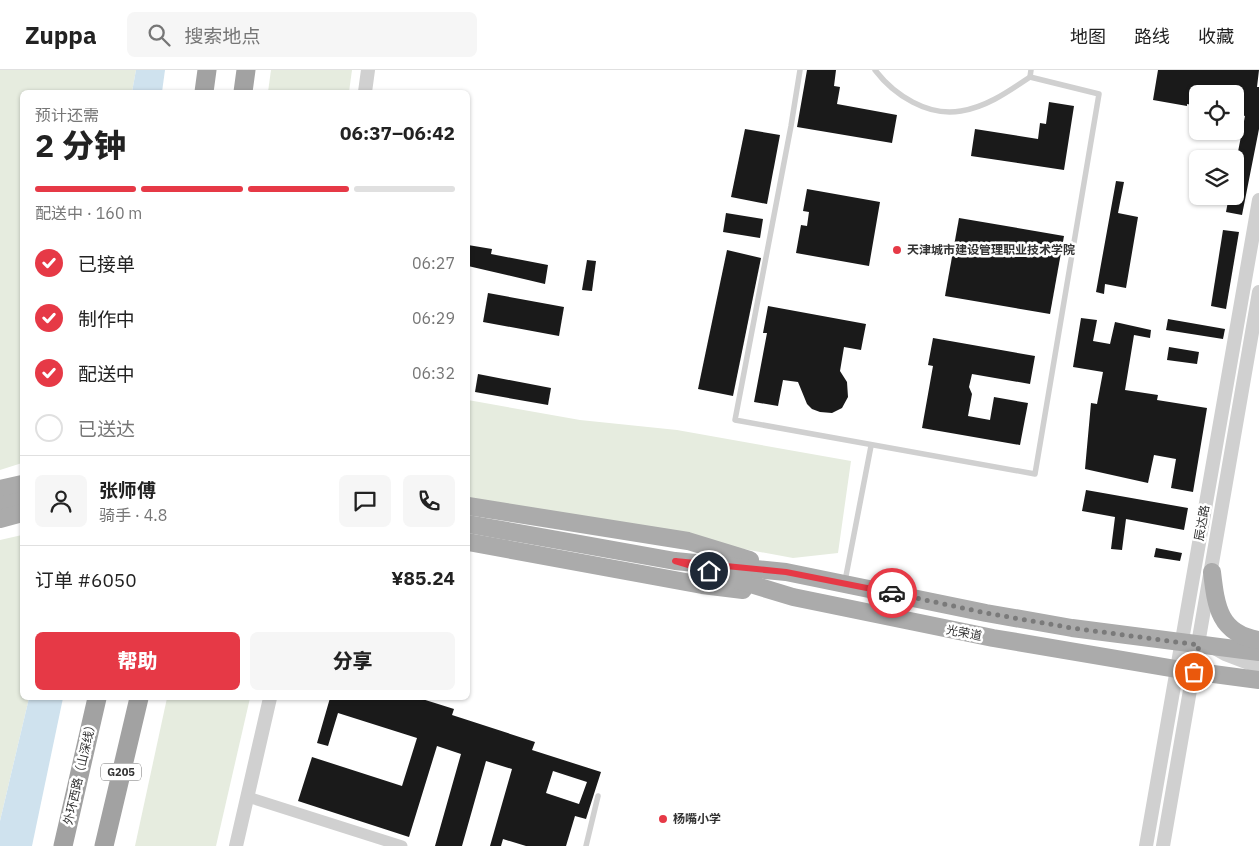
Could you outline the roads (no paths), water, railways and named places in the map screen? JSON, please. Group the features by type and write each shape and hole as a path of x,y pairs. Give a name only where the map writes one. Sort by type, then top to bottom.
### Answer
{"highway":[{"path":"204,90 207,70"},
{"path":"243,90 246,70"},
{"name":"外环西路（山深线）","path":"63,846 97,700"},
{"name":"G205","path":"104,846 139,700"}],"main road":[{"path":"0,489 20,484"},
{"path":"0,506 20,501"},
{"path":"470,506 688,541 786,572"},
{"path":"0,518 20,513"},
{"path":"470,524 675,561 786,572"},
{"path":"470,542 702,585 793,597"},
{"name":"光荣道","path":"675,561 793,597 993,638 1194,672 1259,680"},
{"name":"光荣道","path":"786,572 996,615 1072,628 1181,642 1203,641 1259,652"},
{"path":"1212,572 1215,601 1225,622 1240,636 1259,640"}],"street":[{"path":"365,90 368,70"},
{"name":"辰达路","path":"1146,846 1259,200"},
{"name":"辰达路","path":"1163,846 1194,672 1203,641 1212,572 1259,292"},
{"path":"1194,570 1195,607 1203,641 1225,654 1259,668"},
{"path":"236,846 270,700"},
{"path":"248,797 402,846"}],"lane":[{"path":"800,70 735,420 1035,474 1099,94 1030,77 996,99 961,112 932,110 912,102 883,82 874,70"},
{"path":"1030,77 1031,70"},
{"path":"845,583 871,446"},
{"path":"586,846 598,796"}],"water":[{"path":"136,70 165,70 162,90 132,90"},
{"path":"29,700 63,700 32,846 0,846 0,821"}],"place":[{"name":"天津城市建设管理职业技术学院","path":"897,250"},
{"name":"杨嘴小学","path":"663,819"}]}
